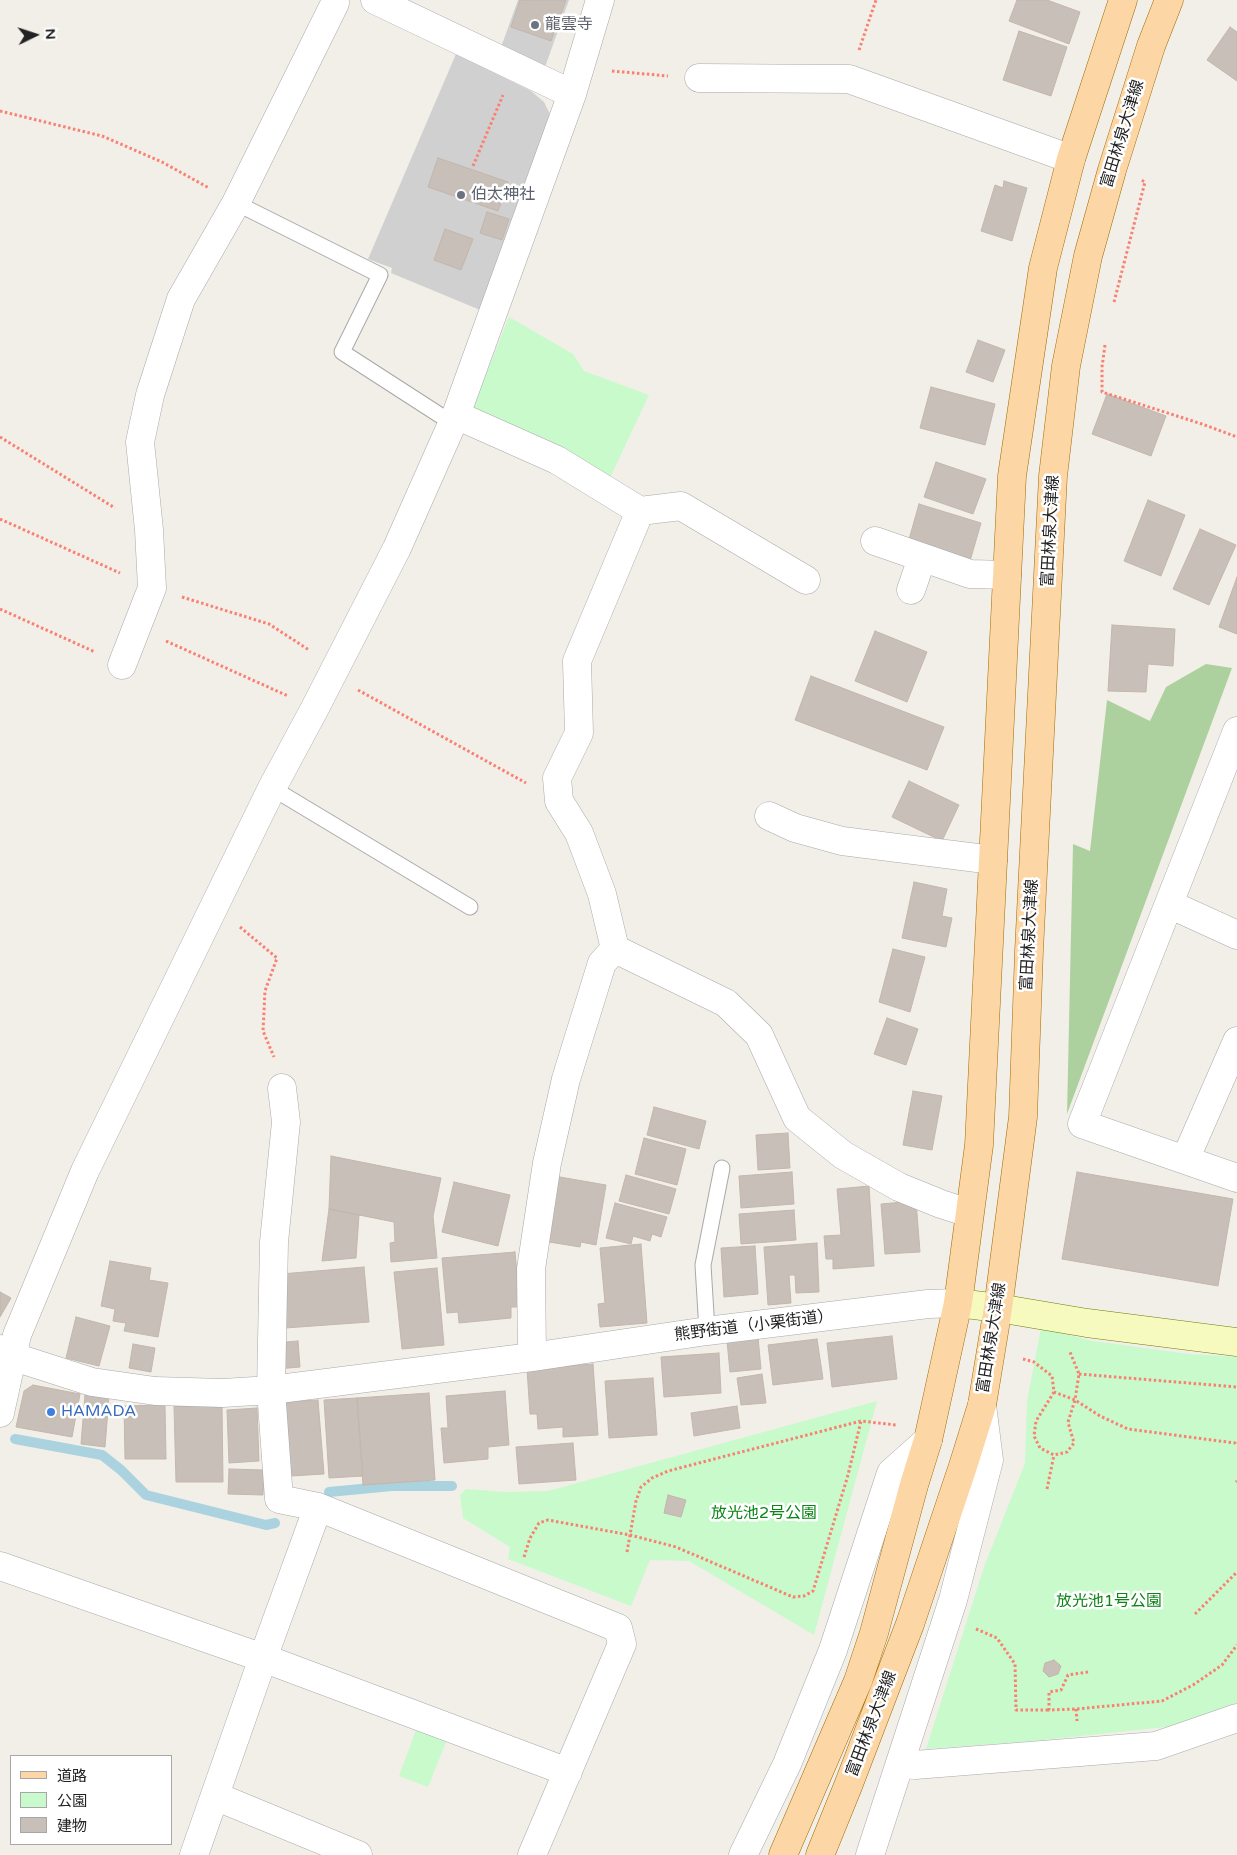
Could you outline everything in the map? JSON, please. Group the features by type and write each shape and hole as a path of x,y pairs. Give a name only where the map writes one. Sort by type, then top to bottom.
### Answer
{"main road":[{"name":"富田林泉大津線","path":"783,1855 858,1681 886,1591 928,1440 958,1303 979,1145 1012,476 1043,268 1071,158 1123,0"},
{"name":"富田林泉大津線","path":"820,1855 910,1624 964,1466 982,1405 998,1308 1023,1117 1029,952 1053,476 1070,348 1088,256 1112,170 1150,46 1169,0"}],"street":[{"path":"375,0 516,67 576,81"},
{"path":"0,1413 7,1353 17,1335 85,1171 272,788 316,708 397,548 454,419 576,81 600,0"},
{"path":"122,665 152,588 149,530 140,442 150,395 181,299 236,203 333,1"},
{"path":"699,78 849,78 1071,158"},
{"path":"454,419 558,460 640,511 681,506 806,580"},
{"path":"615,949 602,894 586,850 579,833 559,802 557,778 579,733 577,661 640,511"},
{"path":"875,541 970,574 1007,575"},
{"path":"911,590 922,558"},
{"path":"1237,731 1082,1124 1237,1178"},
{"path":"769,816 796,828 842,841 994,860"},
{"path":"1169,904 1237,935"},
{"path":"615,949 726,1003 759,1034 797,1118 843,1156 899,1187 969,1213"},
{"path":"532,1357 531,1268 548,1163 566,1079 602,963 615,949"},
{"path":"1185,1160 1237,1041"},
{"path":"282,1088 286,1122 274,1242 271,1390 279,1500 318,1507 618,1628 622,1644 532,1855"},
{"name":"熊野街道（小栗街道）","path":"7,1353 92,1382 155,1391 223,1393 271,1390 532,1357 707,1331 928,1304 958,1303 1087,1323 1237,1342"},
{"path":"870,1855 953,1600 989,1460 982,1405"},
{"path":"743,1855 787,1764 834,1650 891,1473 928,1440"},
{"path":"194,1855 262,1658 318,1507"},
{"path":"0,1566 262,1658 568,1772"},
{"path":"900,1763 915,1765 1156,1746 1237,1718"},
{"path":"215,1796 358,1855"}],"lane":[{"path":"236,203 380,275 342,352 454,419"},
{"path":"272,788 470,906"},
{"path":"707,1331 703,1265 722,1168"}],"path":[{"path":"849,78 876,0"},
{"path":"473,166 516,67"},
{"path":"576,81 699,78"},
{"path":"0,111 102,136 162,162 236,203"},
{"path":"1111,311 1145,182 1112,170"},
{"path":"1106,339 1102,367 1102,392 1237,437"},
{"path":"0,438 149,530"},
{"path":"0,519 152,588 269,624 334,672 559,802"},
{"path":"0,609 122,665"},
{"path":"136,628 316,708"},
{"path":"214,906 277,958 265,991 263,1031 274,1058 282,1088"},
{"path":"1018,1358 1034,1362 1052,1376 1054,1392 1036,1421 1034,1436 1040,1448 1054,1455 1067,1452 1074,1443 1068,1422 1075,1400 1079,1374 1068,1345"},
{"path":"1079,1374 1237,1387"},
{"path":"1054,1392 1075,1400 1100,1416 1128,1429 1236,1444 1237,1437"},
{"path":"514,1586 530,1538 539,1523 548,1520 630,1535 676,1547 793,1596 804,1596 813,1591 848,1475 861,1421"},
{"path":"627,1552 641,1487 652,1478 668,1471 861,1421 902,1426"},
{"path":"1047,1489 1054,1455"},
{"path":"1195,1614 1237,1572"},
{"path":"976,1629 997,1638 1015,1664 1016,1710 1076,1709 1162,1701 1193,1686 1222,1665 1237,1645"},
{"path":"1049,1710 1049,1692 1061,1690 1068,1675 1088,1672"}],"shaded area":[{"name":"龍雲寺","path":"518,0 569,0 545,67 500,50"},
{"name":"伯太神社","path":"456,54 531,91 544,102 551,116 485,312 391,273 392,268 368,259"}],"green space":[{"path":"509,317 573,354 584,371 649,395 607,484 472,409"},
{"path":"1206,664 1232,668 1067,1114 1073,844 1090,851 1107,700 1150,721 1166,687"},
{"name":"放光池1号公園","path":"1041,1328 1093,1341 1189,1354 1237,1357 1237,1703 1184,1725 1034,1741 926,1749 984,1567 1025,1463 1027,1401"},
{"name":"放光池2号公園","path":"877,1401 814,1635 689,1561 650,1560 631,1606 508,1559 510,1547 463,1518 460,1495 466,1489 505,1492 548,1491"},
{"path":"416,1730 446,1742 428,1787 399,1776"}],"building":[{"path":"520,0 566,0 551,41 511,27"},
{"path":"1017,0 1047,0 1080,12 1069,44 1009,21"},
{"path":"1230,27 1237,32 1237,81 1207,60"},
{"path":"1019,31 1067,47 1051,96 1003,80"},
{"path":"438,158 508,182 498,211 428,187"},
{"path":"1004,181 1027,188 1012,241 981,231 995,185 1003,188"},
{"path":"487,212 509,219 502,240 480,233"},
{"path":"445,229 473,239 461,270 434,260"},
{"path":"978,340 1005,350 993,382 966,372"},
{"path":"931,387 995,404 985,445 920,428"},
{"path":"1107,394 1166,416 1151,456 1092,434"},
{"path":"936,462 986,479 973,514 924,497"},
{"path":"1148,500 1185,515 1161,576 1124,561"},
{"path":"919,504 981,523 970,561 908,543"},
{"path":"1200,529 1236,545 1209,605 1173,589"},
{"path":"1237,577 1237,634 1219,627"},
{"path":"1112,625 1175,629 1173,666 1148,664 1146,692 1108,691"},
{"path":"875,631 927,652 907,702 855,681"},
{"path":"811,676 944,727 927,770 795,720"},
{"path":"909,781 959,805 942,841 892,817"},
{"path":"914,882 947,889 942,916 952,918 946,947 902,938"},
{"path":"893,949 925,957 910,1012 879,1002"},
{"path":"887,1018 918,1029 906,1065 874,1054"},
{"path":"913,1091 942,1096 932,1150 903,1145"},
{"path":"654,1107 706,1121 699,1149 647,1135"},
{"path":"788,1133 790,1168 758,1170 756,1135"},
{"path":"644,1138 686,1149 677,1185 635,1174"},
{"path":"331,1156 441,1178 433,1216 437,1258 391,1262 390,1243 395,1242 394,1222 329,1209"},
{"path":"792,1172 794,1204 741,1208 739,1176"},
{"path":"1077,1172 1233,1199 1218,1286 1062,1259"},
{"path":"626,1175 676,1189 669,1214 619,1201"},
{"path":"554,1176 606,1185 596,1245 581,1242 580,1247 543,1241"},
{"path":"454,1182 510,1195 498,1246 442,1232"},
{"path":"869,1186 874,1266 833,1269 833,1259 826,1259 824,1236 841,1235 837,1189"},
{"path":"916,1201 920,1252 885,1254 881,1204"},
{"path":"615,1203 667,1217 661,1237 652,1234 650,1241 633,1236 631,1244 606,1238"},
{"path":"329,1209 359,1215 356,1258 322,1261"},
{"path":"794,1210 796,1240 741,1244 739,1214"},
{"path":"817,1243 819,1292 796,1293 795,1275 789,1275 791,1303 768,1305 764,1247"},
{"path":"641,1244 647,1323 600,1327 598,1304 605,1303 600,1248"},
{"path":"755,1246 758,1294 724,1297 721,1248"},
{"path":"515,1252 520,1307 511,1307 511,1318 459,1323 458,1312 447,1313 442,1258"},
{"path":"110,1261 151,1268 149,1280 168,1283 158,1337 124,1331 126,1323 113,1321 115,1309 101,1306"},
{"path":"364,1267 369,1322 285,1328 281,1274"},
{"path":"437,1268 444,1345 402,1349 394,1272"},
{"path":"0,1292 11,1298 0,1317"},
{"path":"76,1317 110,1326 99,1366 66,1358"},
{"path":"892,1336 897,1379 832,1387 827,1343"},
{"path":"758,1337 761,1369 730,1372 727,1341"},
{"path":"817,1339 823,1379 773,1385 768,1345"},
{"path":"298,1341 300,1367 277,1369 275,1343"},
{"path":"133,1344 155,1348 151,1372 129,1368"},
{"path":"719,1353 721,1393 664,1397 661,1357"},
{"path":"593,1364 598,1435 563,1437 563,1427 538,1429 537,1414 530,1414 527,1369"},
{"path":"762,1374 766,1403 741,1405 737,1378"},
{"path":"653,1378 657,1435 609,1438 605,1381"},
{"path":"33,1385 80,1394 72,1437 16,1427 24,1391"},
{"path":"505,1391 509,1445 488,1447 488,1459 444,1463 441,1428 448,1428 446,1396"},
{"path":"429,1393 435,1480 363,1485 357,1398"},
{"path":"85,1395 109,1397 105,1447 81,1444"},
{"path":"357,1398 363,1476 329,1478 324,1400"},
{"path":"318,1400 324,1474 291,1476 285,1402"},
{"path":"165,1405 166,1459 125,1459 124,1406"},
{"path":"222,1405 223,1482 176,1482 174,1406"},
{"path":"737,1406 740,1428 694,1436 691,1413"},
{"path":"257,1408 259,1461 229,1463 227,1410"},
{"path":"573,1443 576,1480 519,1484 516,1447"},
{"path":"229,1469 264,1470 263,1495 228,1494"},
{"path":"668,1495 686,1500 681,1517 664,1513"},
{"path":"1054,1660 1061,1666 1058,1674 1049,1677 1043,1671 1045,1663"}],"waterway":[{"path":"15,1439 102,1455 121,1470 146,1495 266,1525 275,1523"},
{"path":"329,1492 392,1486 452,1486"}],"place":[{"name":"龍雲寺","path":"535,25"},
{"name":"伯太神社","path":"461,195"},
{"name":"HAMADA","path":"51,1412"}]}
